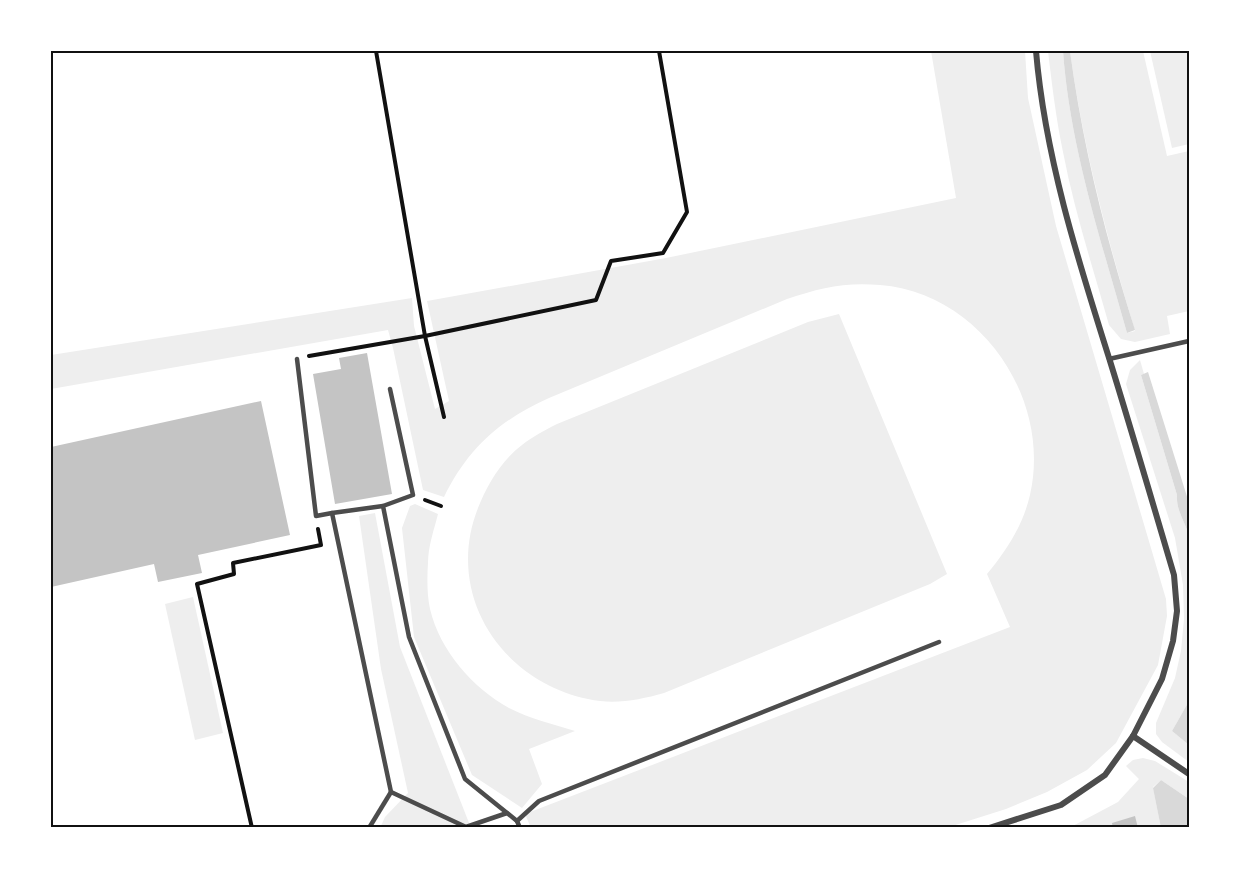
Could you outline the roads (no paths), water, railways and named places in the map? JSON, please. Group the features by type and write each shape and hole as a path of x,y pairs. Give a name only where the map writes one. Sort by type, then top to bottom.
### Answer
{"street":[{"path":"988,828 1061,805 1105,775 1133,736 1162,679 1173,641 1177,611 1174,575 1096,323 1051,153 1036,51"},
{"path":"1133,736 1189,774"}],"lane":[{"path":"1109,359 1189,341"},
{"path":"297,359 316,516 382,506 413,495 390,389"},
{"path":"382,506 409,637 465,779 517,820 520,828"},
{"path":"332,513 391,792 369,828"},
{"path":"517,820 539,801 939,642"},
{"path":"391,792 466,827 507,813"}]}
